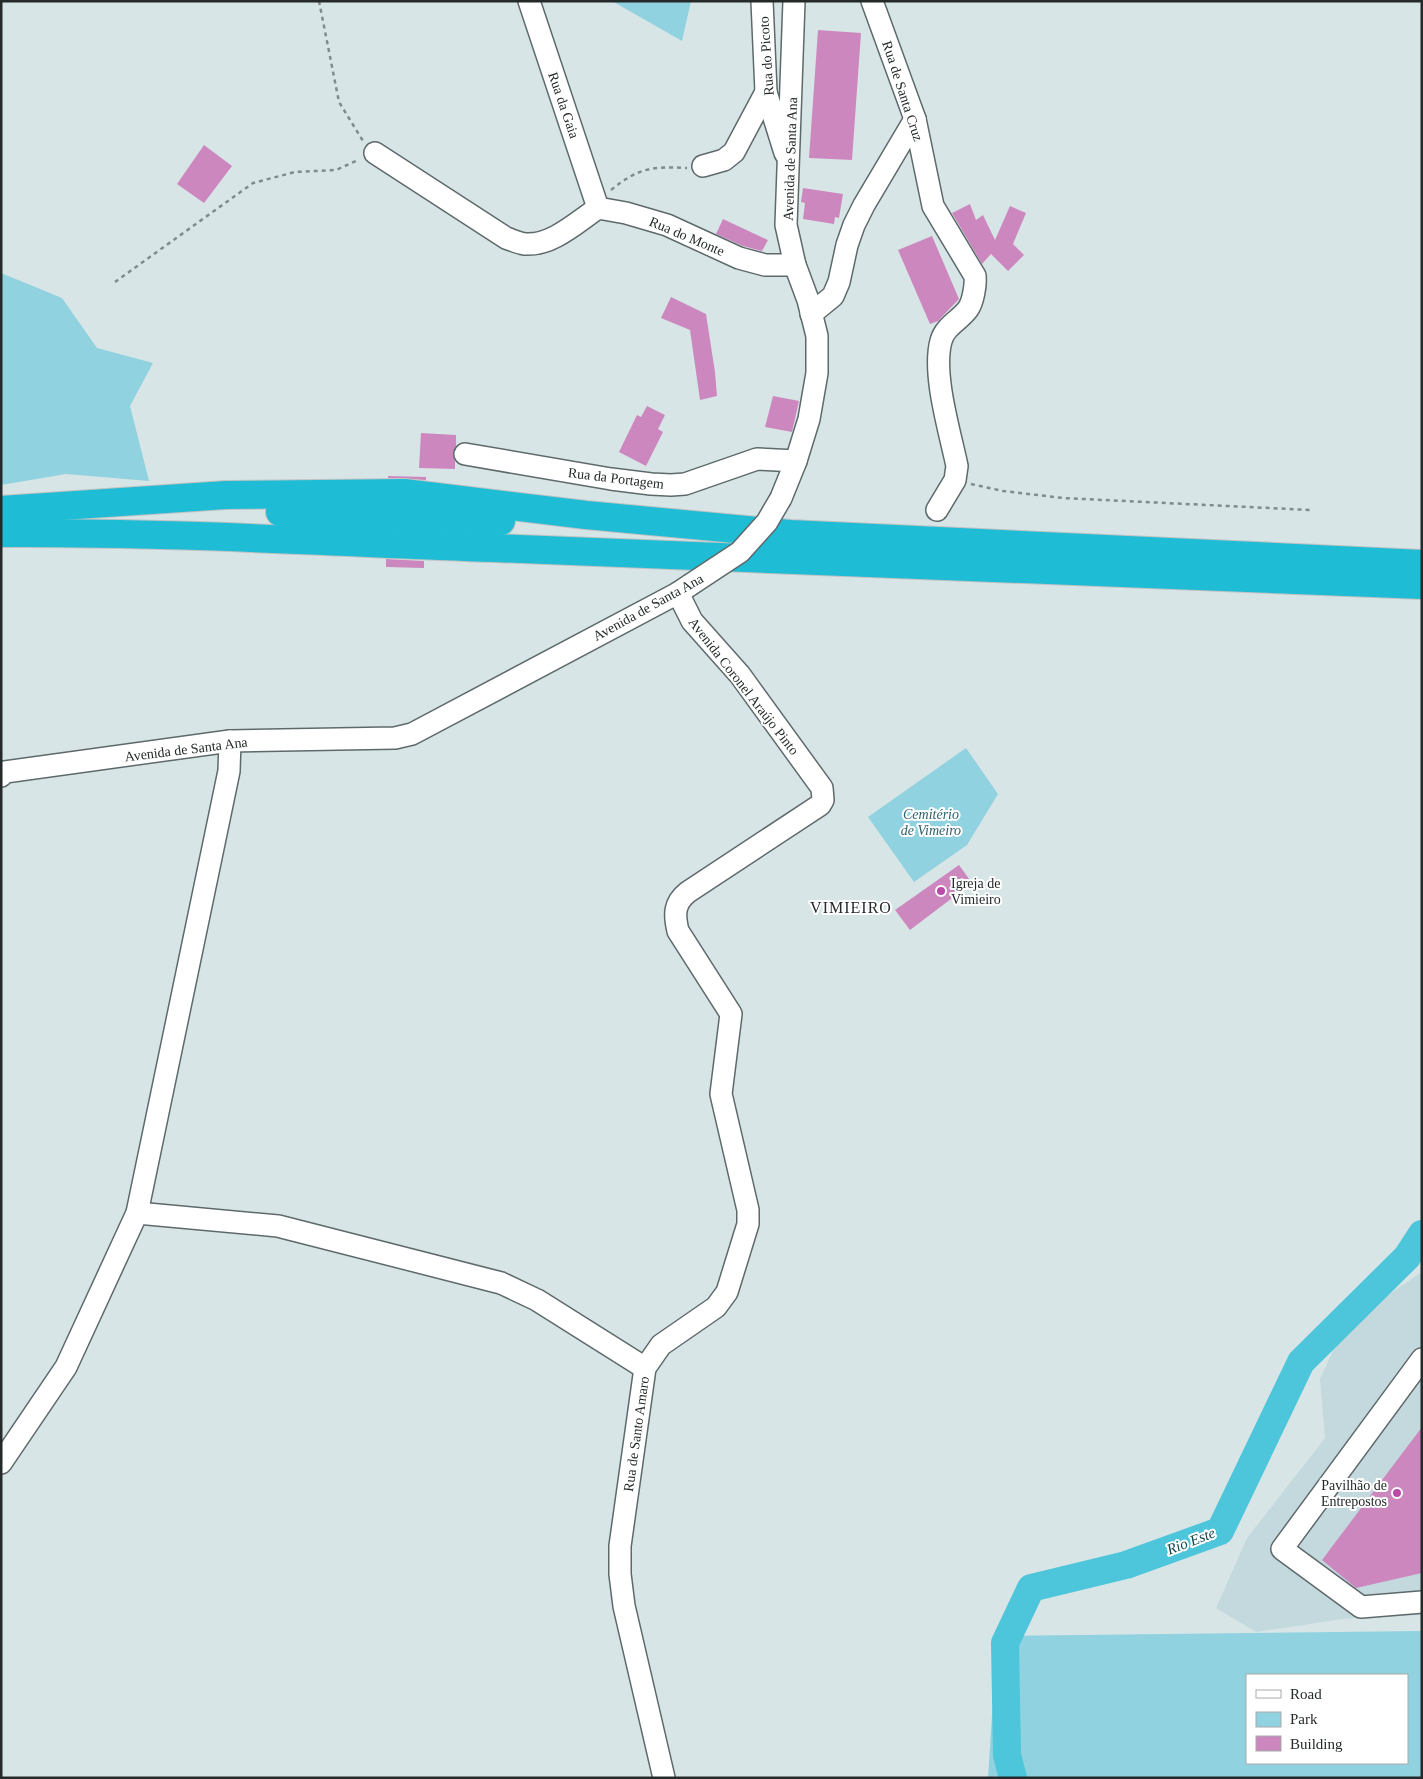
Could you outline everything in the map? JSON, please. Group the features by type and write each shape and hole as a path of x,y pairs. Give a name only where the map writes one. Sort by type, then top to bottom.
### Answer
{"highway":[{"path":"1,510 226,495 404,493 586,515 790,534 1422,564"},
{"path":"1,533 83,532 214,536 1422,585"}],"street":[{"name":"Rua da Gaia","path":"529,1 598,205"},
{"name":"Rua do Picoto","path":"762,1 766,92 789,169"},
{"name":"Avenida de Santa Ana","path":"1,776 6,772 230,741 395,738 412,734 684,589 740,552 767,522 781,498 796,461 809,418 816,373 816,336 812,314 795,265 786,225 794,1"},
{"name":"Rua de Santa Cruz","path":"872,1 915,119 933,206 975,276 969,308 945,330 939,351 939,374 957,466 955,480"},
{"path":"703,166 724,160 734,152 766,92"},
{"path":"812,314 833,296 839,282 847,244 854,225 864,204 915,119"},
{"path":"375,153 506,238 524,244 549,239 598,205"},
{"name":"Rua do Monte","path":"598,205 667,225 738,258 764,265 795,265"},
{"name":"Rua da Portagem","path":"465,454 611,479 664,484 685,484 756,459 796,461"},
{"path":"937,510 955,480"},
{"name":"Avenida Coronel Araújo Pinto","path":"676,906 680,898 688,892 820,805 823,794 822,788 740,675 692,621 684,589"},
{"path":"2,1460 66,1367 137,1213 229,771 230,741"},
{"name":"Rua de Santo Amaro","path":"664,1778 624,1606 620,1574 620,1546 645,1368 661,1345 716,1307 727,1292 748,1224 748,1210 721,1094 731,1014 678,930 675,918 676,906"},
{"path":"137,1213 278,1226 501,1284 537,1300 645,1368"},
{"path":"1422,1359 1282,1549 1360,1607 1422,1602"}],"path":[{"path":"114,282 253,183 295,172 336,170 375,153 361,139 340,102 319,1"},
{"path":"598,205 623,180 642,170 703,166"},
{"path":"955,480 1003,491 1063,498 1310,510"}],"shaded area":[{"path":"1422,1272 1422,1615 1343,1619 1256,1632 1216,1608 1247,1538 1325,1438 1320,1379 1336,1344 1369,1308"}],"green space":[{"path":"612,1 691,1 682,41"},
{"path":"1,273 62,298 97,348 153,363 130,406 149,481 66,474 1,485"},
{"name":"Cemitério de Vimeiro","path":"966,748 998,794 967,845 914,882 868,817"},
{"path":"1422,1631 1422,1778 988,1778 997,1636"}],"building":[{"path":"818,30 861,33 852,160 809,158"},
{"path":"204,145 232,166 204,203 177,184"},
{"path":"803,188 843,194 839,218 835,217 834,224 803,219 805,203 801,202"},
{"path":"970,204 976,220 983,215 995,240 1010,206 1026,213 1013,244 1024,255 1008,271 991,254 982,264 952,213"},
{"path":"723,219 768,240 762,251 743,246 716,234"},
{"path":"932,236 959,299 938,321 930,324 898,250"},
{"path":"671,297 706,314 717,396 700,400 690,330 661,318"},
{"path":"773,396 799,401 792,432 765,427"},
{"path":"647,406 665,415 658,429 663,432 646,466 619,452 637,415 641,417"},
{"path":"421,433 456,435 456,446 453,452 455,469 419,468"},
{"path":"388,476 426,477 426,480 388,478"},
{"path":"386,559 424,561 424,568 386,567"},
{"name":"Igreja de Vimieiro","path":"959,865 972,883 910,930 895,910"},
{"name":"Pavilhão de Entrepostos","path":"1422,1427 1422,1573 1356,1588 1322,1560"}],"waterway":[{"name":"Rio Este","path":"1013,1778 1007,1755 1005,1643 1031,1588 1126,1565 1220,1531 1301,1362 1407,1257 1422,1234"}],"place":[{"name":"Igreja de Vimieiro","path":"941,891"},
{"name":"Pavilhão de Entrepostos","path":"1397,1493"}],"district":[{"name":"VIMIEIRO","path":"851,907"}]}
